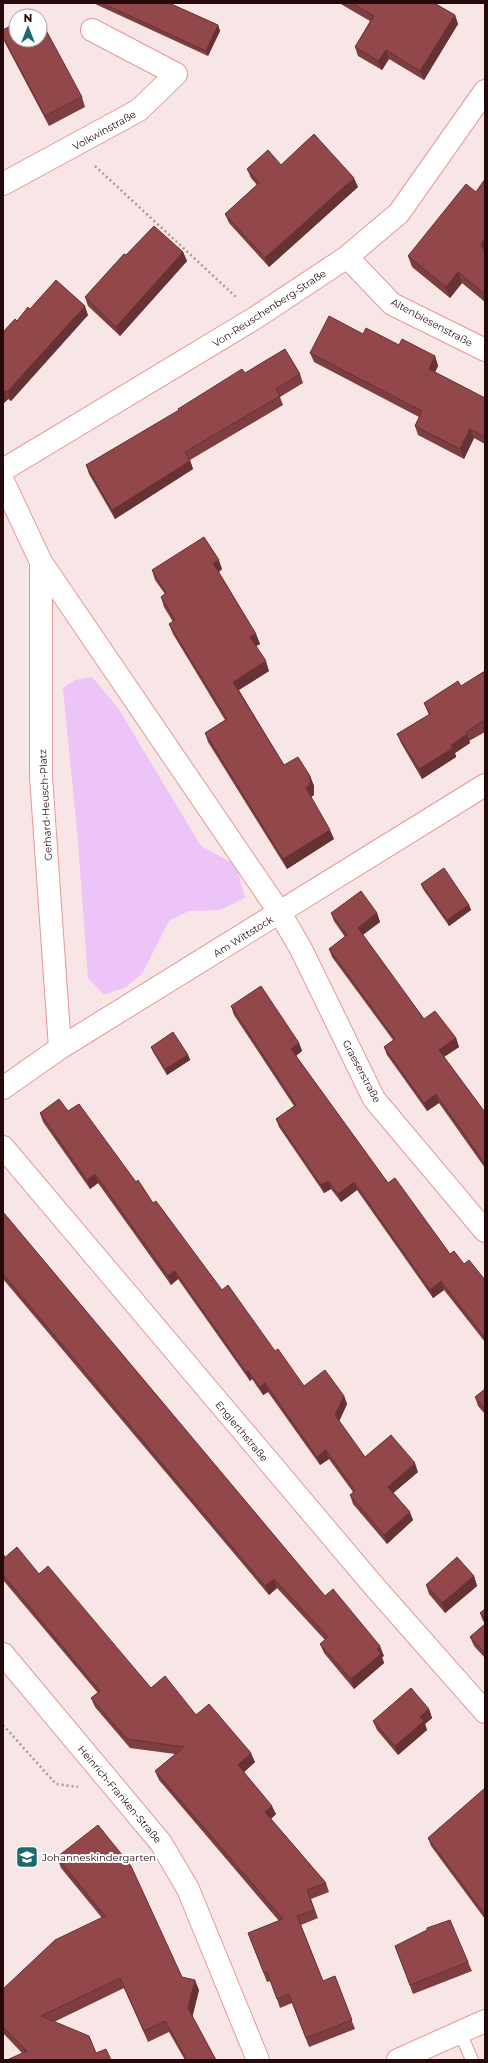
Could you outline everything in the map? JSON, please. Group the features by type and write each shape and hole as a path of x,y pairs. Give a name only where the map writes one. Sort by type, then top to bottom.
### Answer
{"street":[{"name":"Volkwinstraße","path":"3,184 139,110 176,74 92,30"},
{"name":"Von-Reuschenberg-Straße","path":"3,470 255,318 347,257 399,213 485,91"},
{"name":"Altenbiesenstraße","path":"347,257 392,304 485,350"},
{"name":"Gerhard-Heusch-Platz","path":"3,481 41,562 280,913"},
{"name":"Gerhard-Heusch-Platz","path":"41,562 41,776 60,1048"},
{"name":"Am Wittstock","path":"3,1088 60,1048 485,785"},
{"name":"Graeserstraße","path":"280,913 301,949 374,1098 485,1231"},
{"name":"Englerthstraße","path":"3,1147 373,1585 485,1712"},
{"name":"Heinrich-Franken-Straße","path":"6,1665 161,1843 188,1889 258,2060"},
{"path":"398,2060 485,2021"}],"lane":[{"path":"460,2032 472,2060"}],"path":[{"path":"79,144 91,163 234,296 255,318"}],"shaded area":[{"path":"92,677 118,708 201,846 236,865 245,898 220,910 189,911 169,921 142,974 126,987 104,995 88,978 78,842 63,688 75,680"}],"building":[{"path":"102,3 169,3 218,25 206,51"},
{"path":"352,3 434,3 455,15 420,71 386,50 378,61 355,47 374,16"},
{"path":"8,27 8,46 3,37 3,30"},
{"path":"48,34 82,97 45,116 9,48 48,48"},
{"path":"314,134 354,178 265,258 225,214 259,183 247,169 268,150 281,165"},
{"path":"485,179 485,238 481,244 485,253 485,294 458,272 446,287 408,256 466,184 476,192"},
{"path":"154,226 183,252 116,327 85,297 124,254 126,255"},
{"path":"56,280 85,306 7,392 5,390 3,392 3,332 15,319 17,321 28,307 30,309"},
{"path":"329,316 363,334 366,328 399,345 402,339 435,356 429,369 485,398 485,437 470,429 460,449 415,426 422,411 310,353"},
{"path":"285,349 300,374 276,389 280,396 185,452 190,461 112,510 86,465 179,410 178,409 242,369 245,373"},
{"path":"204,537 219,560 213,563 256,634 250,637 266,661 233,682 284,765 298,757 310,776 310,785 306,788 330,830 283,859 205,733 227,719 169,624 175,620 161,597 166,593 152,570"},
{"path":"485,671 485,720 466,732 467,734 451,745 453,748 419,769 397,734 430,714 424,703 458,681 461,686"},
{"path":"444,868 469,905 447,920 421,884"},
{"path":"361,891 377,913 358,928 424,1019 435,1011 456,1038 439,1050 484,1111 485,1110 485,1164 436,1094 424,1103 384,1047 395,1039 329,949 347,935 331,913"},
{"path":"261,986 299,1043 291,1049 388,1183 395,1178 450,1254 454,1251 464,1264 469,1260 485,1280 485,1338 441,1281 430,1290 354,1182 338,1194 328,1181 321,1185 276,1119 296,1105 231,1006"},
{"path":"173,1032 188,1055 165,1069 151,1047"},
{"path":"59,1099 68,1111 79,1104 136,1182 138,1180 153,1203 156,1201 222,1290 228,1285 275,1351 278,1349 304,1386 325,1370 344,1396 335,1415 365,1457 391,1435 415,1463 388,1487 410,1512 384,1535 350,1495 355,1491 326,1450 317,1457 265,1383 260,1387 248,1371 246,1372 175,1271 168,1276 95,1174 87,1180 40,1113"},
{"path":"3,1212 325,1596 333,1589 380,1646 377,1649 381,1654 351,1679 320,1644 328,1637 274,1579 265,1586 3,1274"},
{"path":"485,1389 485,1409 475,1397"},
{"path":"17,1547 39,1574 48,1566 151,1688 165,1676 196,1715 209,1704 251,1753 238,1765 272,1806 265,1812 326,1883 307,1890 314,1910 297,1916 323,1981 335,1976 352,2020 306,2038 289,1994 277,1999 267,1972 264,1973 248,1933 283,1919 155,1771 184,1747 127,1739 91,1698 100,1691 3,1575 3,1559"},
{"path":"457,1557 474,1576 442,1603 426,1585"},
{"path":"485,1609 485,1618 480,1613"},
{"path":"485,1624 485,1653 470,1637"},
{"path":"411,1688 429,1709 420,1717 424,1721 395,1746 373,1721"},
{"path":"485,1788 485,1915 428,1838"},
{"path":"98,1825 131,1866 182,1977 195,1980 188,2008 216,2060 187,2060 165,2021 144,2031 120,1978 41,2016 89,2036 96,2053 106,2049 111,2060 7,2060 27,2051 3,2027 3,1989 55,1940 105,1916 57,1857"},
{"path":"450,1920 468,1962 410,1985 395,1946 427,1930 427,1928"}],"place":[{"name":"Johanneskindergarten","path":"27,1857"}]}
